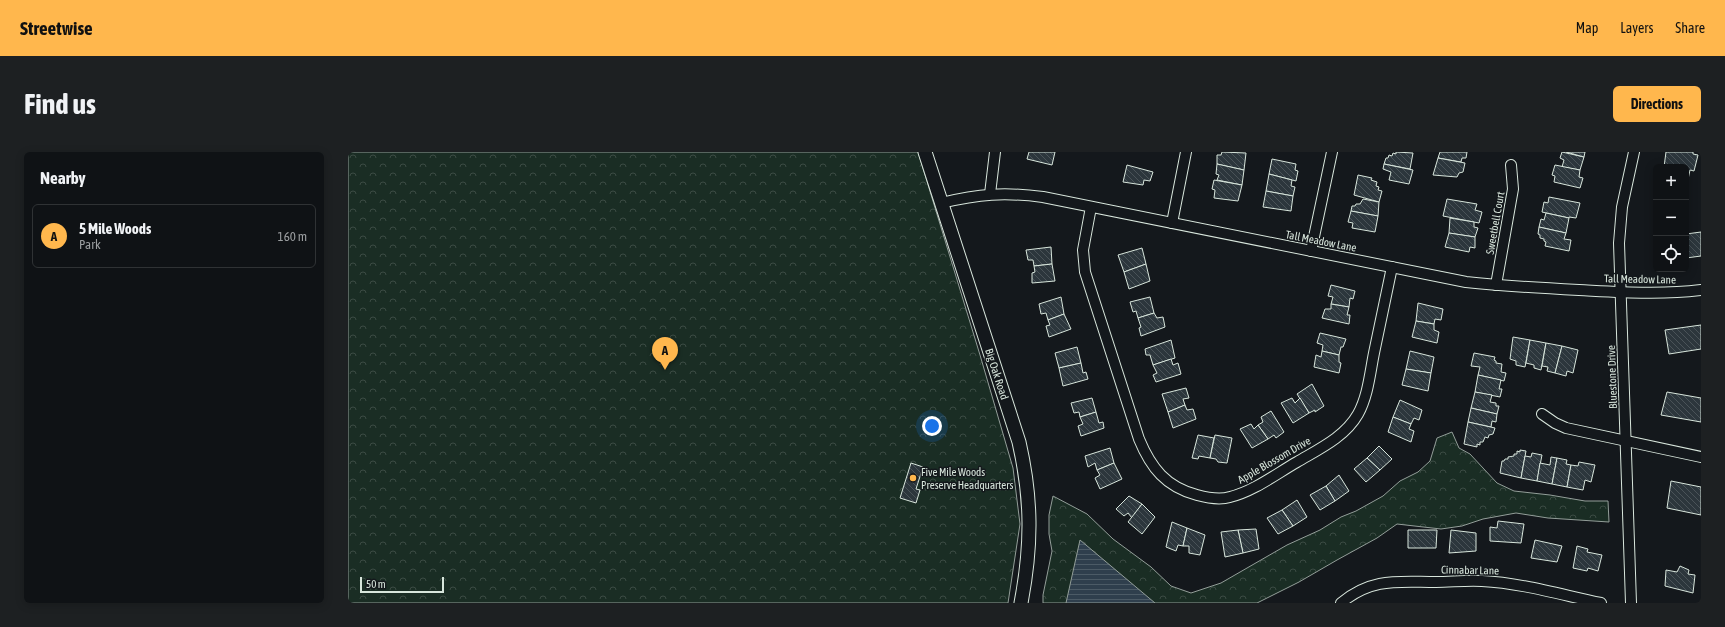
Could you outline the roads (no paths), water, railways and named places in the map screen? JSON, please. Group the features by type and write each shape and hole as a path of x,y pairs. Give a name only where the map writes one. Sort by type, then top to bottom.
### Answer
{"street":[{"name":"Big Oak Road","path":"925,152 1019,442 1029,502 1029,542 1021,603"},
{"path":"990,194 995,152"},
{"path":"1172,223 1186,152"},
{"path":"1311,251 1332,152"},
{"name":"Bluestone Drive","path":"1631,603 1619,243 1622,207 1634,152"},
{"name":"Sweetbell Court","path":"1496,285 1513,188 1511,164"},
{"name":"Tall Meadow Lane","path":"941,203 965,197 1015,193 1466,282 1621,292 1664,293 1701,290"},
{"name":"Apple Blossom Drive","path":"1091,207 1083,250 1085,272 1139,440 1146,456 1164,479 1184,491 1206,498 1230,497 1249,490 1317,450 1348,427 1357,415 1366,392 1392,267"},
{"path":"1542,414 1555,423 1566,428 1701,457"},
{"name":"Cinnabar Lane","path":"1341,603 1351,594 1365,587 1380,583 1404,580 1482,581 1511,584 1601,603"}],"water":[{"path":"1080,540 1155,603 1066,603"}],"place":[{"name":"5 Mile Woods","path":"665,370"},
{"name":"Five Mile Woods Preserve Headquarters","path":"913,478"}]}
